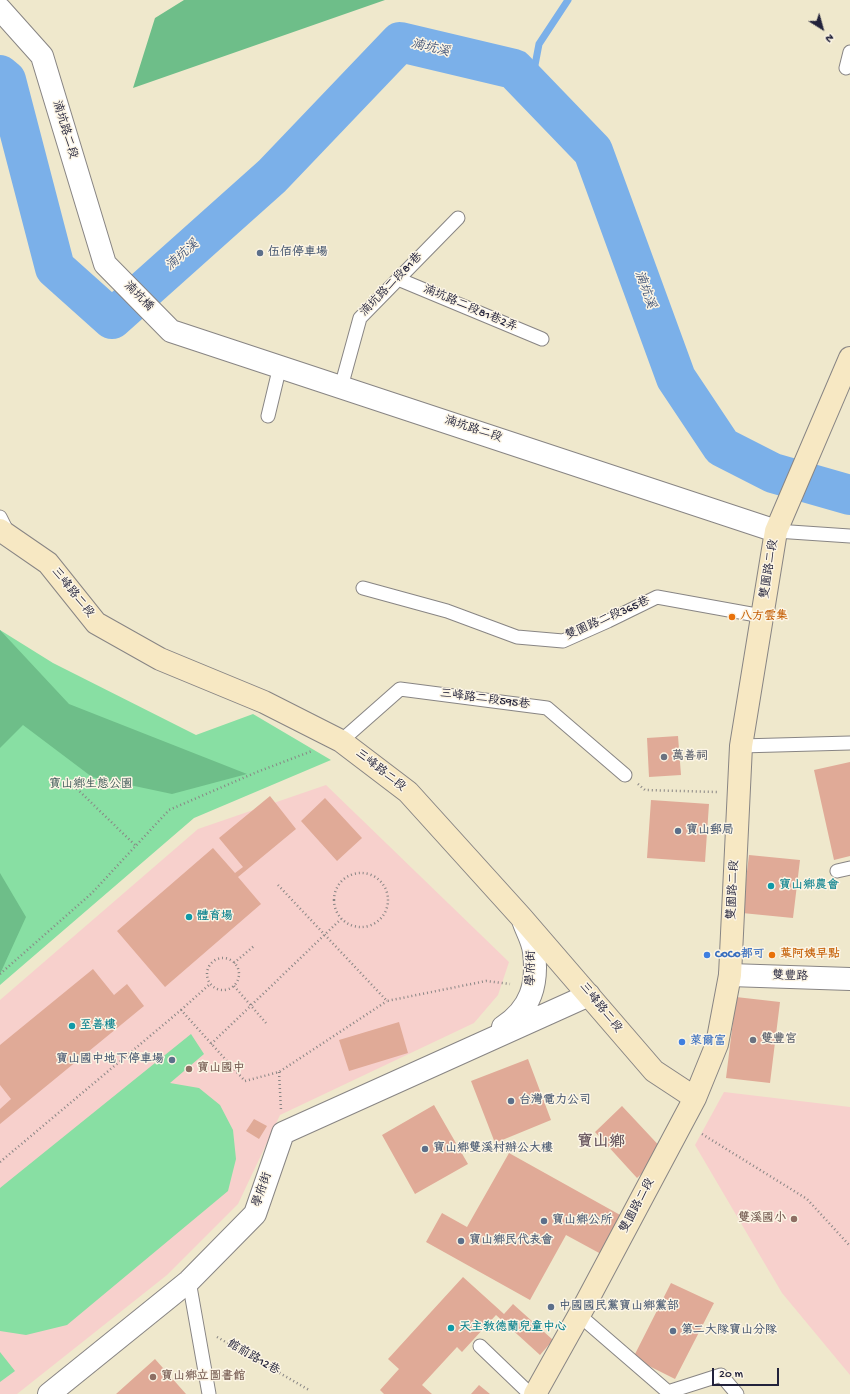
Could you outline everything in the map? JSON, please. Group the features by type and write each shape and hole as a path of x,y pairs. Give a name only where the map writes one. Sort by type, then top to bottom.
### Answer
{"street":[{"name":"湳坑路二段","path":"1,7 42,56 105,264"},
{"name":"湳坑橋","path":"105,264 171,331"},
{"name":"湳坑路二段","path":"171,331 776,531"},
{"name":"雙園路二段","path":"535,1394 695,1098 717,1044 730,975 741,746 776,531 850,358"},
{"name":"三峰路二段","path":"3,527 48,564 96,624 160,659 264,702 341,741 408,792 522,918 654,1071 695,1098"},
{"name":"學府街","path":"479,1044 518,1017 534,987 534,950 522,918"},
{"name":"雙豐路","path":"730,975 850,979"},
{"name":"學府街","path":"49,1394 189,1281 255,1214 283,1133 589,995"}],"lane":[{"path":"846,68 850,52"},
{"name":"湳坑路二段81巷","path":"341,387 360,318 458,218"},
{"name":"湳坑路二段81巷2弄","path":"398,279 542,339"},
{"path":"268,416 280,366"},
{"path":"776,531 850,536"},
{"name":"雙園路二段365巷","path":"363,588 447,611 517,638 563,641 608,622 657,597 762,616"},
{"name":"三峰路二段595巷","path":"341,741 400,689 547,708 625,775"},
{"path":"741,746 850,743"},
{"path":"189,1281 209,1394"},
{"path":"579,1315 668,1392 721,1375 737,1394"},
{"path":"480,1346 530,1394"}],"path":[{"path":"0,974 92,893 169,810 257,772 341,741"},
{"path":"625,775 645,790 739,793"},
{"path":"71,783 136,846"},
{"path":"361,873 370,874 378,878 384,885 388,894 386,911 381,919 374,924 365,927 357,927 341,919 334,903 338,886 344,879 352,874 361,873"},
{"path":"278,885 387,1001"},
{"path":"211,1044 341,919"},
{"path":"234,963 254,946"},
{"path":"224,958 234,963 239,972 239,977 234,986 229,989 219,990 210,984 207,975 208,970 214,961 224,958"},
{"path":"181,1010 245,1081 279,1072 387,1001 486,981 514,985"},
{"path":"0,1162 210,984"},
{"path":"234,986 266,1023"},
{"path":"279,1072 283,1133"},
{"path":"682,1122 807,1198 850,1246"},
{"name":"館前路12巷","path":"197,1326 309,1390"}],"shaded area":[{"name":"寶山國中","path":"326,785 509,962 498,995 474,1023 280,1115 238,1204 167,1275 17,1394 0,1394 0,1000 198,829"},
{"name":"雙溪國小","path":"724,1092 850,1107 850,1375 782,1293 695,1145"}],"green space":[{"path":"184,0 385,0 133,88 155,18"},
{"name":"寶山鄉生態公園","path":"0,630 53,663 196,735 253,714 331,760 194,818 0,985"},
{"path":"0,630 69,704 247,774 172,794 92,777 23,725 0,748"},
{"path":"0,873 26,917 0,974"},
{"path":"191,1034 204,1054 170,1083 199,1088 220,1105 233,1130 236,1159 228,1191 67,1325 26,1335 0,1331 0,1188"},
{"path":"0,1352 15,1371 0,1382"}],"building":[{"name":"萬善祠","path":"678,736 681,775 649,777 647,738"},
{"path":"850,762 850,856 834,860 814,770"},
{"name":"體育場","path":"270,796 296,829 238,877 261,904 165,987 117,931 213,848 235,873 243,867 219,838"},
{"path":"325,798 362,838 337,861 301,821"},
{"name":"寶山郵局","path":"651,800 709,804 705,862 647,858"},
{"name":"寶山鄉農會","path":"749,855 800,860 793,918 742,913"},
{"name":"至善樓","path":"93,969 114,995 127,984 144,1006 0,1124 0,1109 11,1099 0,1085 0,1045"},
{"name":"雙豐宮","path":"736,997 780,1002 770,1083 726,1078"},
{"path":"399,1022 408,1053 349,1071 339,1040"},
{"name":"台灣電力公司","path":"528,1059 551,1120 495,1143 471,1081"},
{"name":"寶山鄉雙溪村辦公大樓","path":"434,1105 468,1164 415,1194 382,1135"},
{"path":"622,1106 665,1152 637,1178 595,1132"},
{"path":"254,1119 267,1126 259,1139 246,1131"},
{"name":"寶山鄉公所","path":"509,1153 622,1216 601,1254 566,1235 530,1300 426,1242 442,1213 467,1227"},
{"name":"天主教德蘭兒童中心","path":"463,1277 504,1314 513,1304 553,1340 540,1355 496,1315 462,1352 457,1347 422,1385 432,1394 384,1394 380,1390 399,1369 388,1359"},
{"name":"第二大隊寶山分隊","path":"671,1283 714,1303 675,1379 633,1358"},
{"name":"寶山鄉立圖書館","path":"155,1359 186,1394 116,1394"},
{"path":"479,1385 490,1394 471,1394"}],"waterway":[{"path":"531,86 539,44 568,0"},
{"name":"湳坑溪","path":"0,75 6,80 55,268 112,319 272,176 400,42 514,69 593,151 676,378 722,447 773,473 850,495"}],"place":[{"name":"伍佰停車場","path":"260,253"},
{"name":"八方雲集","path":"732,617"},
{"name":"萬善祠","path":"664,757"},
{"name":"寶山郵局","path":"678,831"},
{"name":"寶山鄉農會","path":"771,886"},
{"name":"體育場","path":"189,917"},
{"name":"CoCo都可","path":"707,955"},
{"name":"葉阿姨早點","path":"772,955"},
{"name":"至善樓","path":"72,1026"},
{"name":"雙豐宮","path":"753,1040"},
{"name":"萊爾富","path":"682,1042"},
{"name":"寶山國中地下停車場","path":"172,1060"},
{"name":"寶山國中","path":"189,1069"},
{"name":"台灣電力公司","path":"511,1101"},
{"name":"寶山鄉雙溪村辦公大樓","path":"425,1149"},
{"name":"雙溪國小","path":"794,1219"},
{"name":"寶山鄉公所","path":"544,1221"},
{"name":"寶山鄉民代表會","path":"461,1241"},
{"name":"中國國民黨寶山鄉黨部","path":"551,1307"},
{"name":"天主教德蘭兒童中心","path":"451,1328"},
{"name":"第二大隊寶山分隊","path":"673,1331"},
{"name":"寶山鄉立圖書館","path":"153,1377"}],"district":[{"name":"寶山鄉","path":"601,1144"}]}
